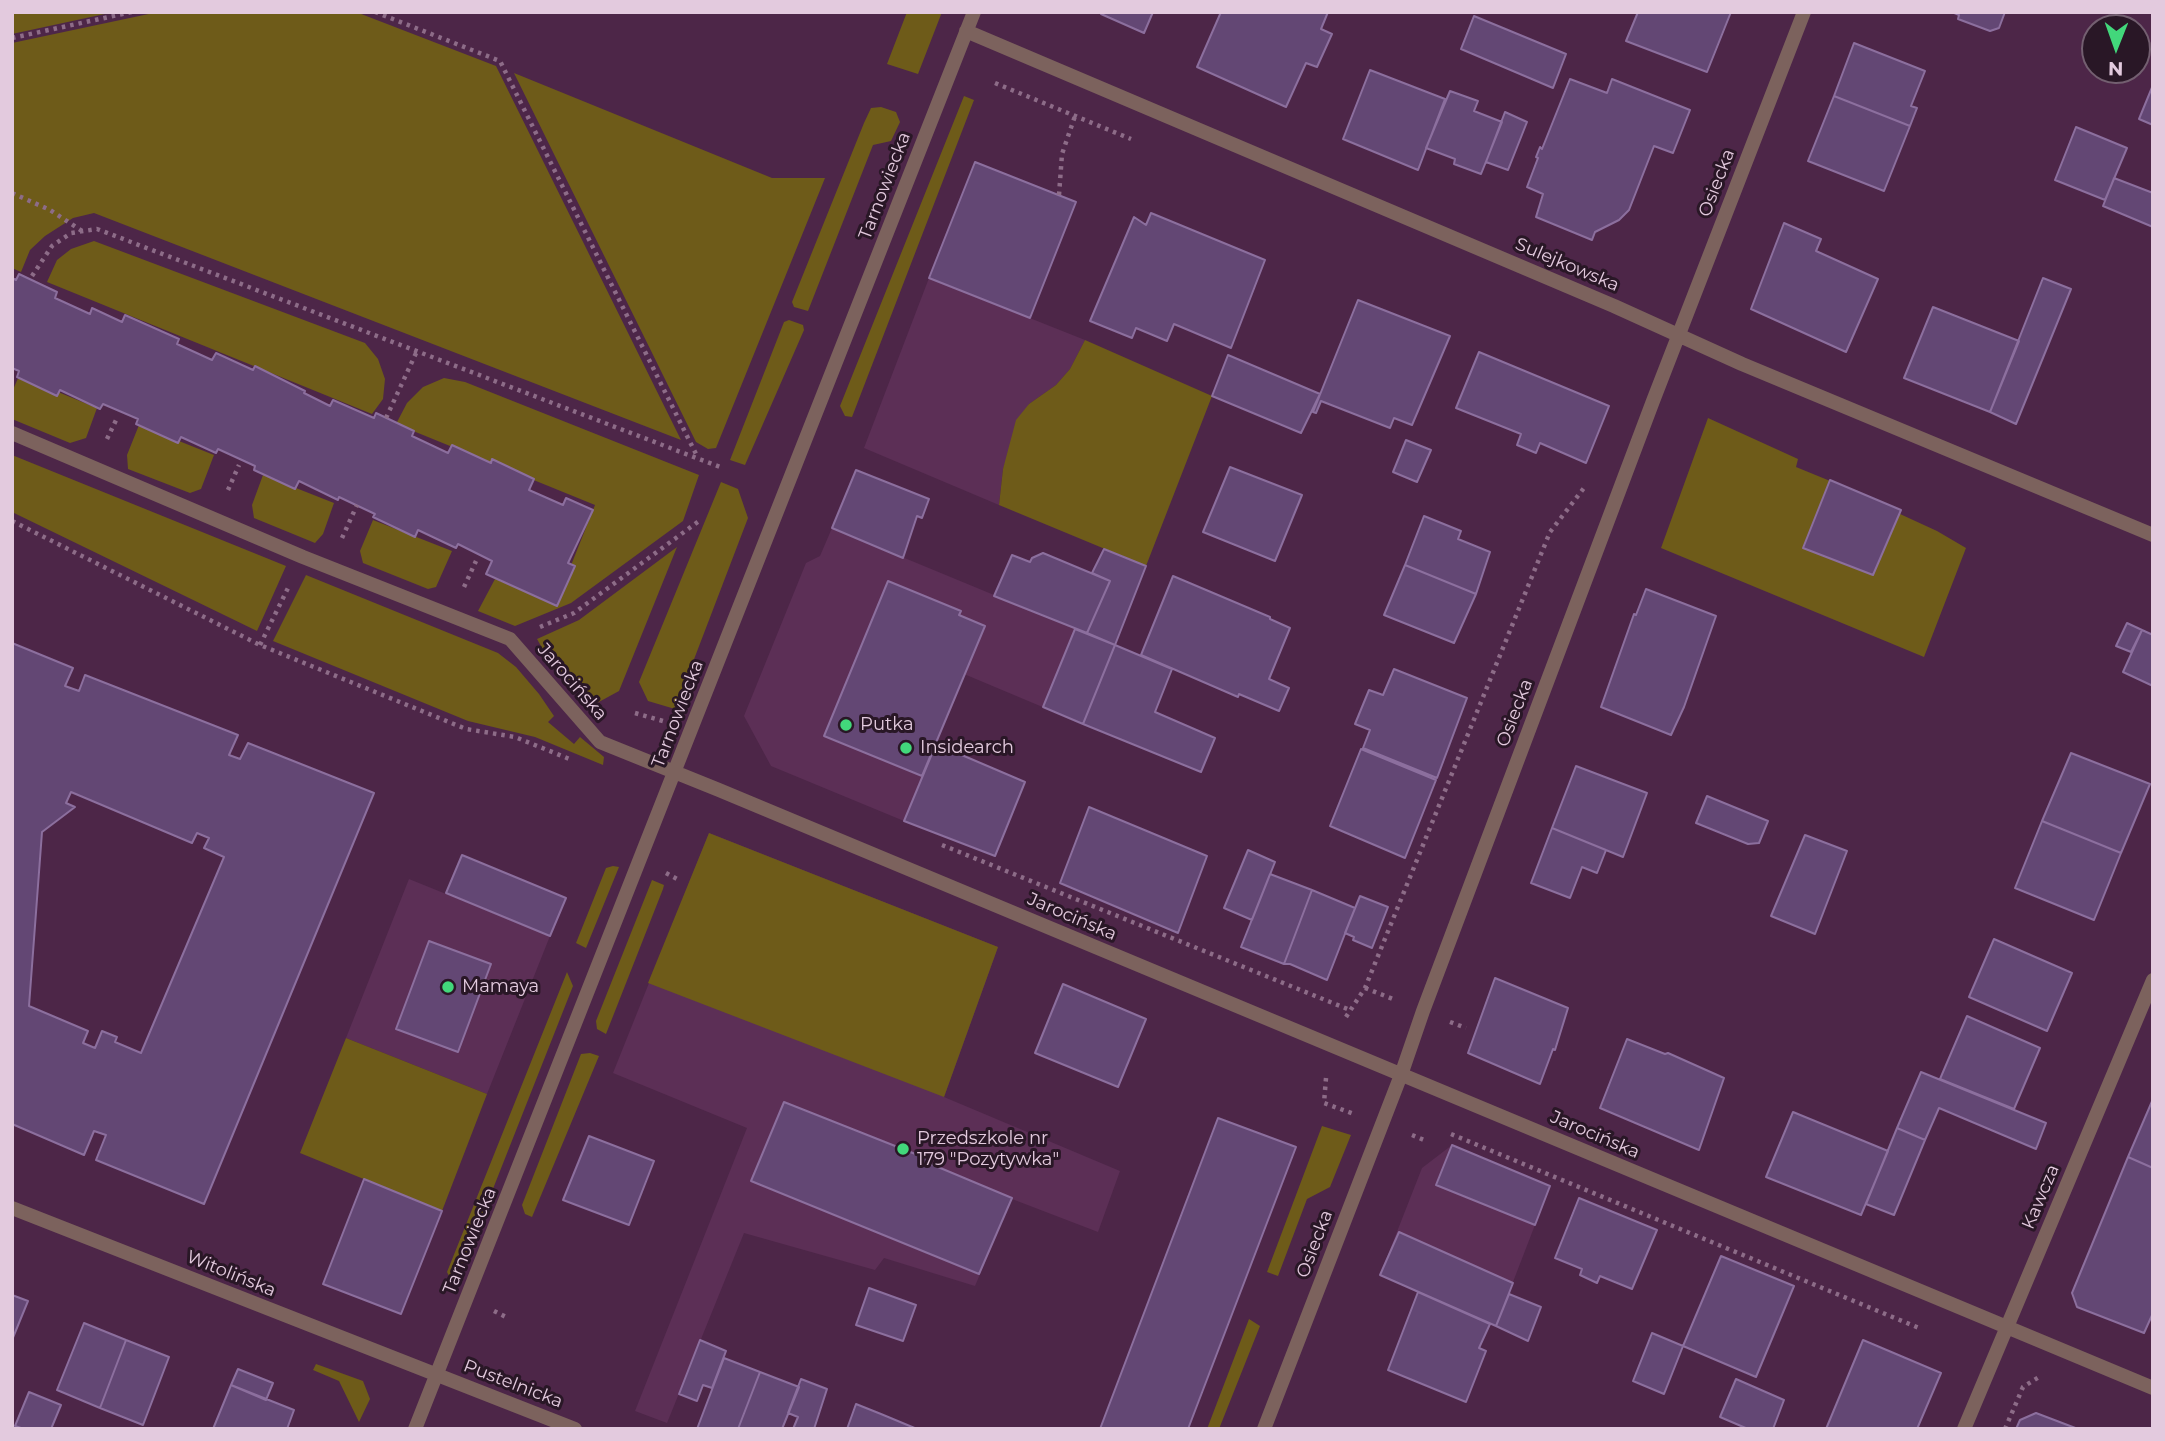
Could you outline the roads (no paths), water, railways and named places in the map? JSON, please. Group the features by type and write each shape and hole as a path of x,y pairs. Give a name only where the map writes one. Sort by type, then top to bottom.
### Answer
{"street":[{"name":"Tarnowiecka","path":"415,1429 974,12"},
{"name":"Osiecka","path":"1264,1429 1804,12"},
{"name":"Sulejkowska","path":"966,31 2153,535"},
{"name":"Jarocińska","path":"12,433 303,557 510,639 600,743 676,772 2153,1388"},
{"name":"Kawcza","path":"1964,1429 2153,980"},
{"name":"Witolińska","path":"12,1208 436,1376"},
{"name":"Pustelnicka","path":"436,1376 575,1429"}],"place":[{"name":"Putka","path":"846,725"},
{"name":"Insidearch","path":"906,748"},
{"name":"Mamaya","path":"448,987"},
{"name":"Przedszkole nr 179 \"Pozytywka\"","path":"903,1149"}]}
